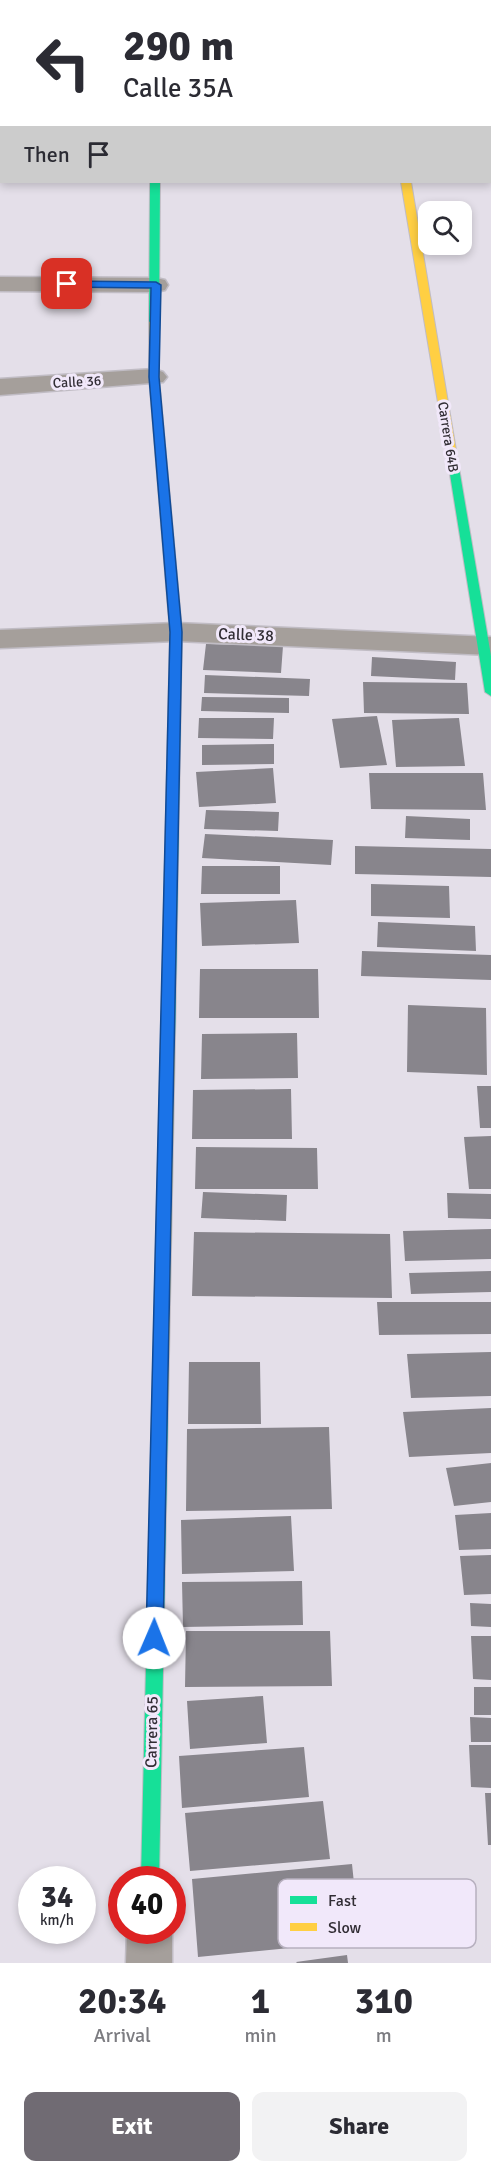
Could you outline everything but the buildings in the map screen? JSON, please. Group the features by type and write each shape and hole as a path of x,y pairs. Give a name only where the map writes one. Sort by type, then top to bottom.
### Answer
{"street":[{"name":"Carrera 65","path":"150,1866 176,632 154,377 155,183"},
{"name":"Carrera 64B","path":"406,183 487,646 491,692"},
{"path":"0,284 156,285"},
{"name":"Calle 36","path":"0,387 154,377"},
{"name":"Calle 38","path":"0,639 176,632 487,646"},
{"path":"149,1963 150,1944"}],"traffic: fast":[{"path":"154,322 155,183"},
{"path":"453,462 491,692"},
{"path":"168,1038 176,632 174,609"},
{"path":"150,1866 160,1409"}],"traffic: slow":[{"path":"406,183 453,462"},
{"path":"154,322 154,377 174,609"},
{"path":"160,1409 168,1038"}],"route":[{"path":"67,284 156,285 154,377 176,632 154,1638"}]}
